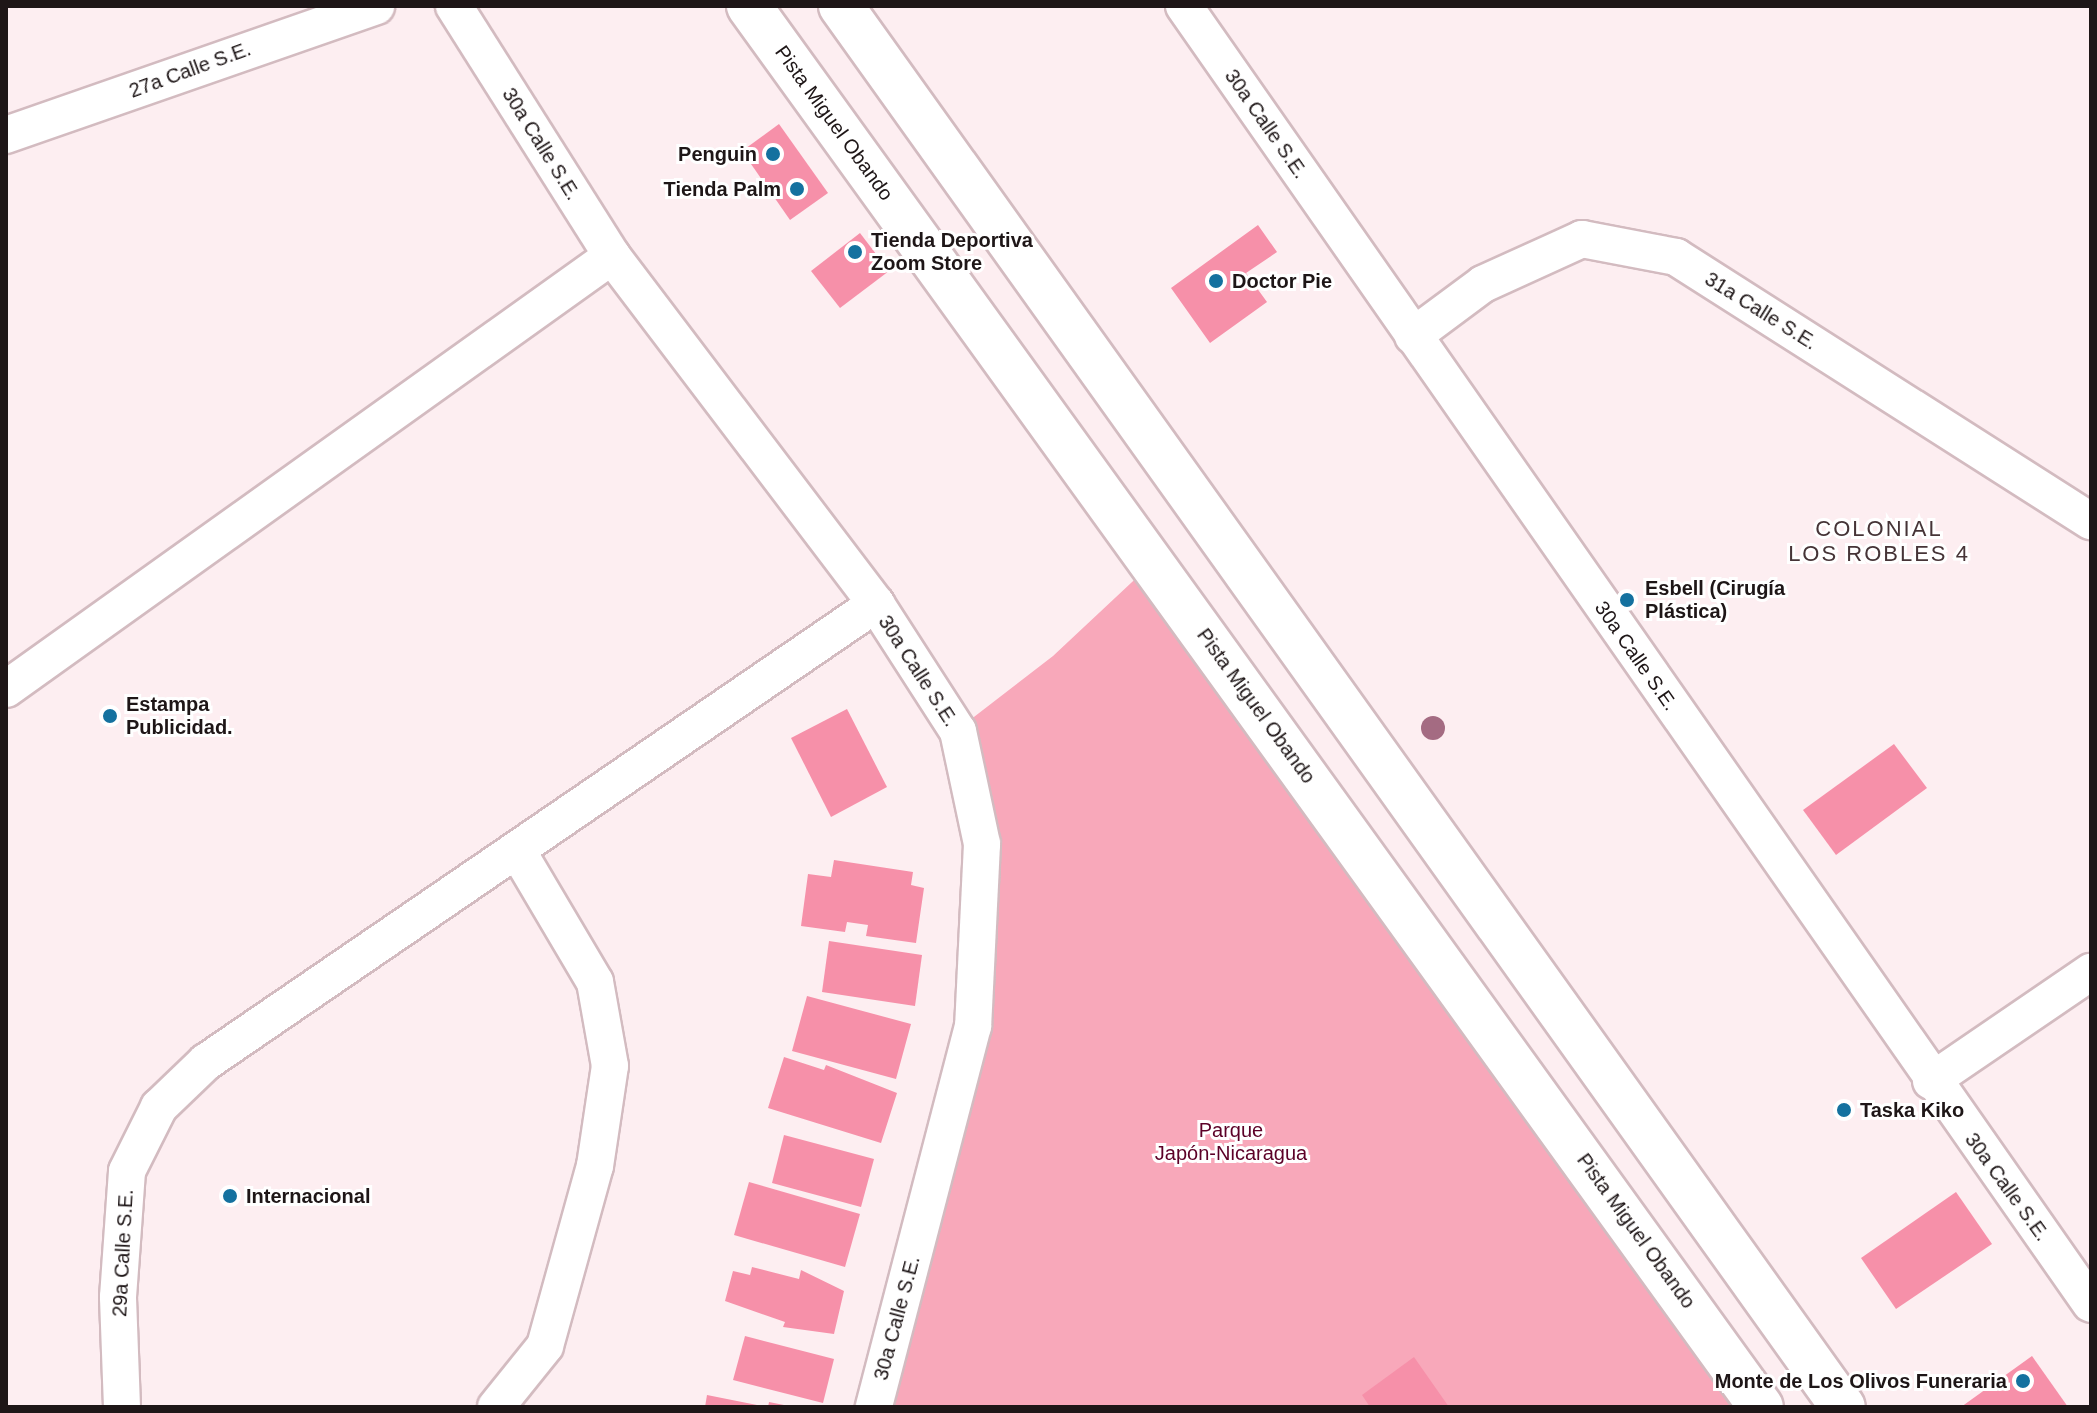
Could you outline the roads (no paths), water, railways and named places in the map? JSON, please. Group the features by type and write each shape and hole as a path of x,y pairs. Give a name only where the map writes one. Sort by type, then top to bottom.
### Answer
{"main road":[{"name":"Pista Miguel Obando","path":"749,6 1761,1407"},
{"path":"841,6 1843,1407"}],"street":[{"name":"27a Calle S.E.","path":"6,135 376,6"},
{"name":"30a Calle S.E.","path":"454,6 612,256 876,604 958,731 982,844 973,1026 874,1407"},
{"name":"30a Calle S.E.","path":"1184,6 1931,1081 2091,1304"},
{"name":"31a Calle S.E.","path":"1413,336 1483,284 1582,239 1676,257 2091,521"},
{"path":"6,689 612,256"},
{"name":"29a Calle S.E.","path":"122,1407 118,1297 127,1171 159,1107 206,1062 876,604"},
{"path":"496,1407 545,1346 595,1166 610,1066 595,982 517,850"},
{"path":"1931,1081 2091,972"}],"place":[{"name":"Penguin","path":"773,154"},
{"name":"Tienda Palm","path":"797,189"},
{"name":"Tienda Deportiva Zoom Store","path":"855,252"},
{"name":"Doctor Pie","path":"1216,281"},
{"name":"Esbell (Cirugía Plástica)","path":"1627,600"},
{"name":"Estampa Publicidad.","path":"110,716"},
{"name":"Taska Kiko","path":"1844,1110"},
{"name":"Internacional","path":"230,1196"},
{"name":"Monte de Los Olivos Funeraria","path":"2023,1381"}],"district":[{"name":"COLONIAL LOS ROBLES 4","path":"1879,540"}],"park label":[{"name":"Parque Japón-Nicaragua","path":"1231,1142"}]}
